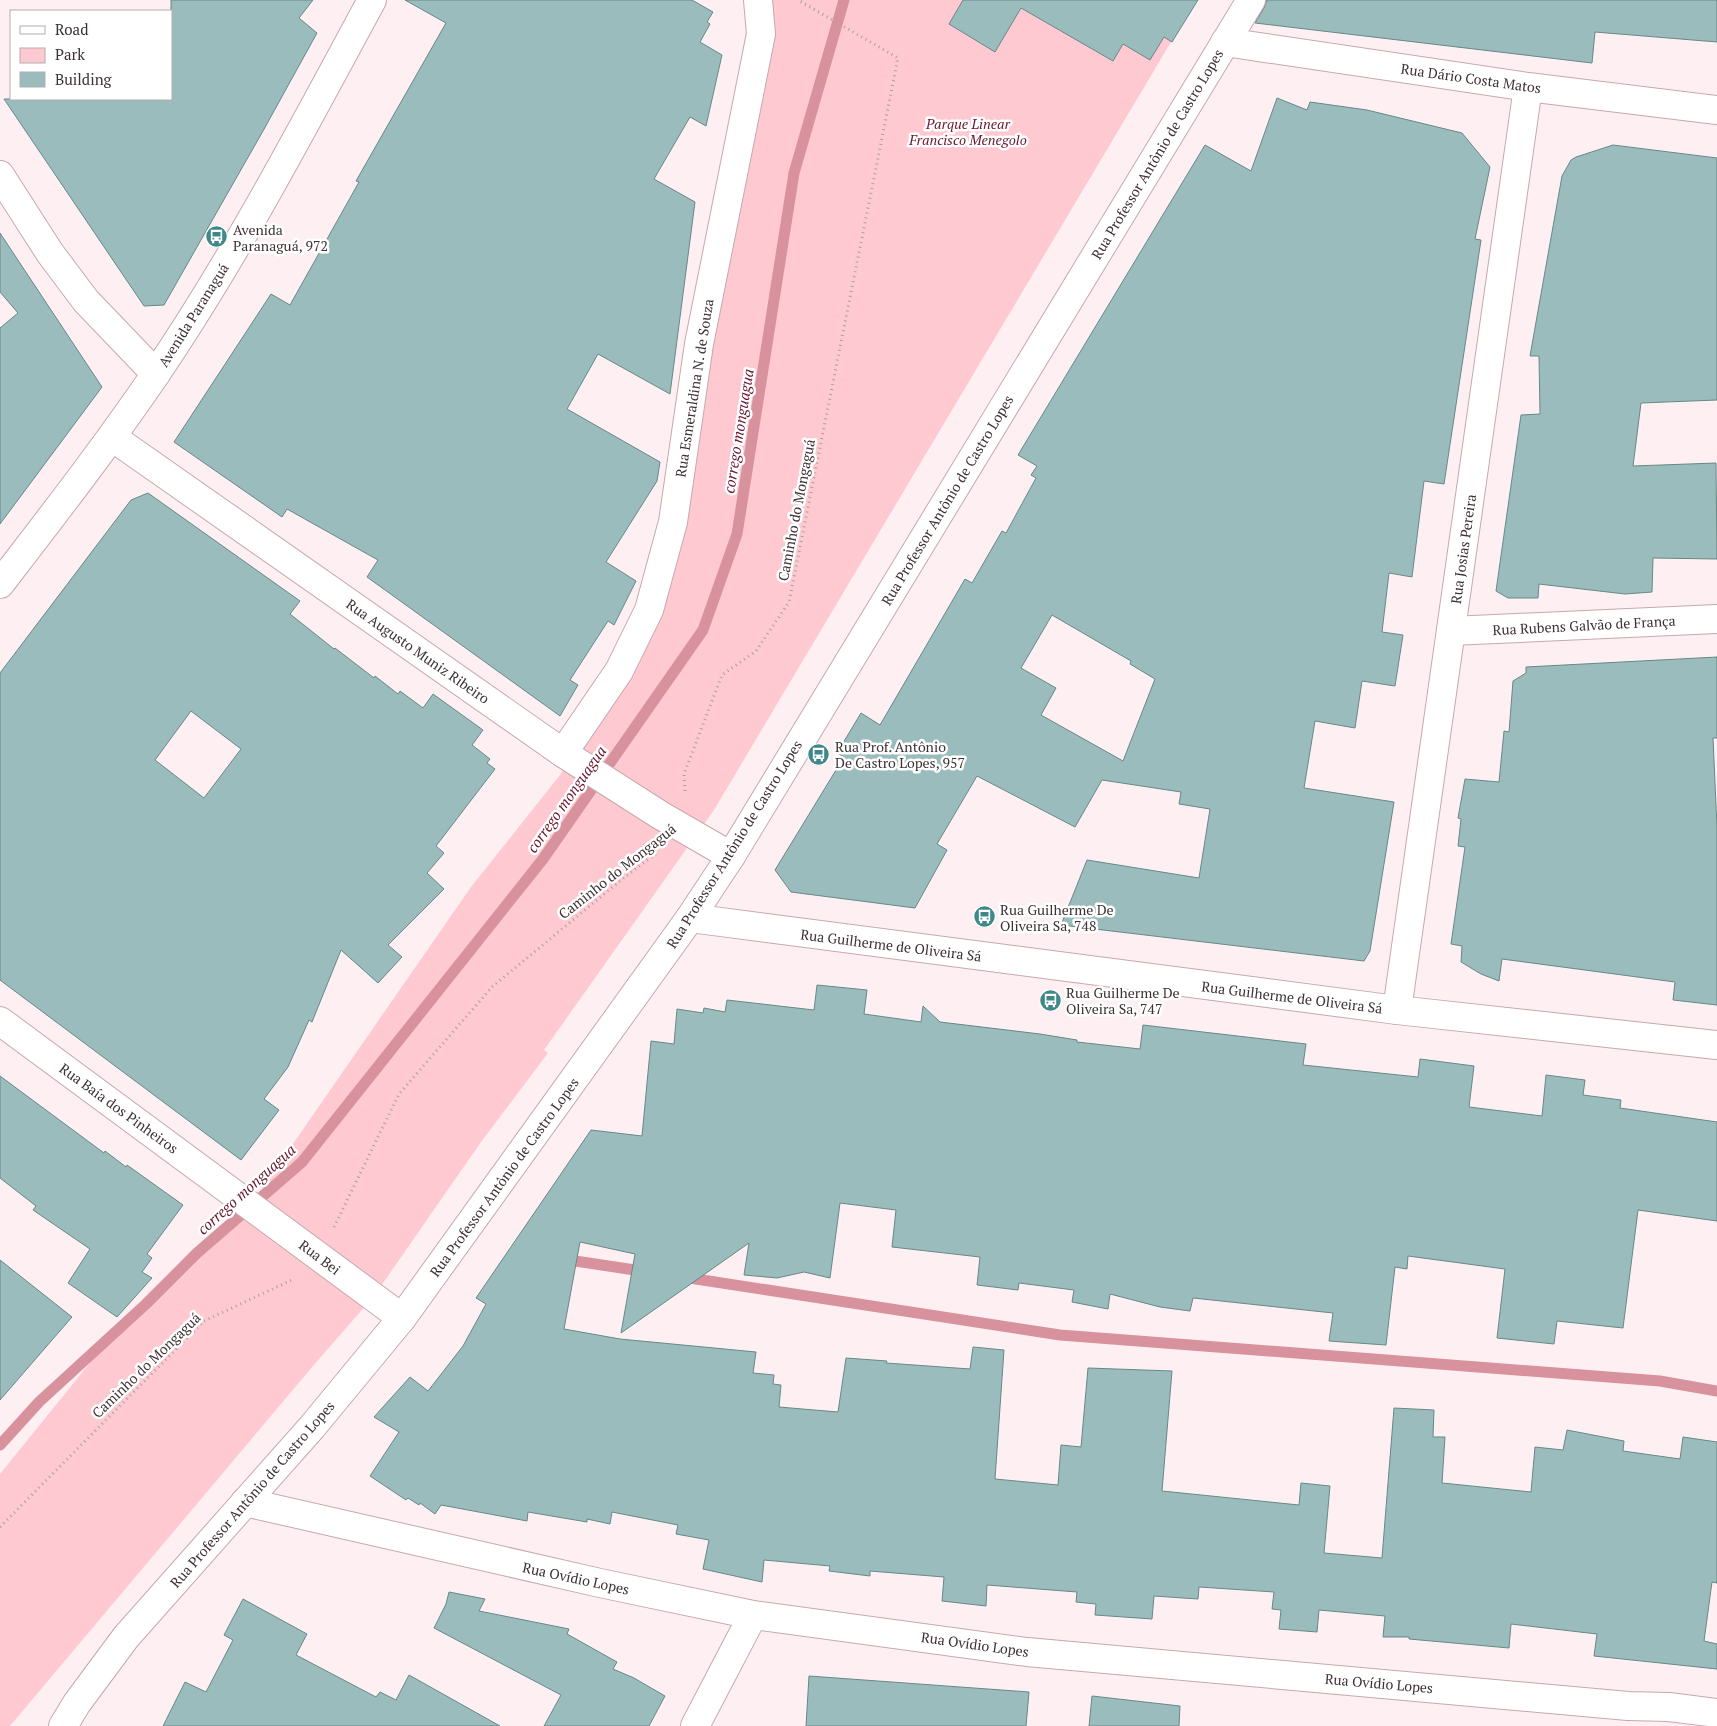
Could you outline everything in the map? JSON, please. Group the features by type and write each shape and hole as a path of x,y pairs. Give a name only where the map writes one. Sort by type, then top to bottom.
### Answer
{"street":[{"name":"Avenida Paranaguá","path":"0,584 112,437 156,374 234,250 372,0"},
{"name":"Rua Esmeraldina N. de Souza","path":"574,760 650,610 673,522 699,344 761,34 758,0"},
{"name":"Rua Professor Antônio de Castro Lopes","path":"63,1726 77,1703 126,1637 312,1427 402,1318 690,918 731,856 1251,0"},
{"name":"Rua Dário Costa Matos","path":"1225,42 1528,87 1717,110"},
{"name":"Rua Josias Pereira","path":"1397,1010 1528,87"},
{"path":"0,175 50,253 86,301 156,374"},
{"name":"Rua Augusto Muniz Ribeiro","path":"112,437 574,760 660,815 731,856"},
{"name":"Rua Rubens Galvão de França","path":"1451,631 1717,619"},
{"name":"Rua Guilherme de Oliveira Sá","path":"690,918 1397,1010 1717,1045"},
{"name":"Rua Baía dos Pinheiros","path":"0,1020 238,1195"},
{"name":"Rua Bei","path":"238,1195 402,1318"},
{"name":"Rua Ovídio Lopes","path":"245,1502 600,1583 753,1615 1027,1652 1624,1716 1668,1707 1717,1713"},
{"path":"695,1726 753,1615"}],"path":[{"name":"Caminho do Mongaguá","path":"0,1527 204,1321 319,1256 399,1094 492,987 626,876 688,830 684,774 722,675 756,651 789,602 898,58 798,0"}],"green space":[{"name":"Parque Linear Francisco Menegolo","path":"769,0 1196,0 714,810 544,1050 548,1053 481,1142 374,1296 10,1726 0,1726 0,1474 93,1359 256,1197 471,887 560,775 641,644 692,372 746,31"}],"building":[{"path":"171,0 313,0 299,18 317,33 164,305 144,306 4,99 172,100"},
{"path":"405,0 692,0 713,12 707,22 710,24 700,42 722,55 706,126 690,117 654,179 695,202 670,394 598,354 567,409 660,462 657,481 606,562 636,581 614,625 608,621 570,680 578,685 560,716 367,577 378,560 287,509 282,517 174,442 271,294 290,305 359,182 356,181 446,23"},
{"path":"963,0 1198,0 1172,42 1164,37 1150,60 1123,44 1113,61 1021,8 995,52 949,24"},
{"path":"1267,0 1717,0 1717,42 1595,32 1592,63 1255,23"},
{"path":"1277,98 1307,110 1310,102 1367,110 1462,133 1490,167 1475,239 1481,240 1444,484 1424,481 1412,577 1389,573 1382,632 1403,635 1395,686 1362,681 1355,728 1315,721 1304,788 1394,802 1370,951 1364,961 1061,925 1087,860 1199,878 1210,809 1179,804 1181,792 1102,780 1075,827 977,776 937,844 947,850 915,908 791,892 775,870 844,757 837,753 861,713 880,725 965,579 972,583 1002,531 1006,533 1036,478 1031,475 1037,466 1018,455 1205,145 1251,171","holes":["1052,615 1131,661 1130,664 1155,679 1123,761 1041,715 1056,688 1021,668"]},
{"path":"1613,145 1717,158 1717,400 1641,403 1633,466 1716,463 1717,559 1653,558 1652,592 1625,594 1539,584 1538,598 1508,598 1496,591 1521,415 1540,414 1539,356 1530,356 1562,176 1571,160"},
{"path":"0,233 102,387 0,524 0,328 18,313 0,292"},
{"path":"148,493 300,601 290,614 334,649 398,694 400,691 423,708 433,694 483,730 472,745 490,759 487,763 495,769 436,846 444,853 427,873 444,889 388,945 402,957 378,983 341,950 312,1022 309,1020 288,1067 264,1099 279,1110 241,1160 0,980 0,673 131,500","holes":["191,711 241,749 204,798 155,760"]},
{"path":"1717,657 1717,738 1713,738 1717,827 1717,1005 1673,1000 1675,982 1502,959 1499,981 1481,974 1461,962 1462,946 1451,944 1465,847 1458,846 1461,819 1458,818 1465,779 1499,782 1504,731 1509,732 1513,681 1526,673 1526,667"},
{"path":"817,985 867,990 864,1014 921,1022 923,1006 940,1022 1040,1034 1077,1040 1077,1042 1140,1049 1143,1025 1306,1044 1303,1065 1418,1077 1420,1059 1474,1066 1469,1107 1542,1116 1546,1075 1585,1080 1583,1095 1621,1100 1620,1108 1717,1122 1717,1221 1638,1210 1623,1328 1557,1321 1554,1344 1497,1338 1505,1269 1408,1256 1407,1269 1395,1267 1386,1345 1329,1341 1333,1313 1193,1298 1190,1311 1160,1307 1110,1294 1108,1309 1072,1302 1074,1290 1019,1283 1018,1290 977,1285 980,1257 892,1247 896,1210 840,1203 830,1278 804,1272 777,1278 744,1275 749,1243 621,1333 635,1254 580,1242 564,1329 620,1339 756,1352 753,1373 774,1375 773,1384 781,1385 779,1407 838,1412 846,1358 970,1369 973,1347 1004,1350 995,1479 1058,1485 1061,1445 1081,1447 1088,1368 1172,1371 1162,1491 1299,1505 1301,1483 1330,1486 1324,1553 1382,1558 1394,1408 1434,1410 1433,1437 1445,1437 1442,1483 1531,1492 1535,1447 1563,1450 1567,1430 1624,1441 1623,1451 1680,1459 1683,1437 1717,1442 1717,1583 1712,1582 1704,1641 1717,1644 1717,1669 1594,1656 1597,1634 1511,1624 1509,1648 1409,1639 1409,1637 1383,1637 1385,1616 1319,1610 1317,1632 1279,1629 1281,1610 1272,1609 1274,1592 1199,1587 1198,1599 1154,1596 1152,1619 1095,1615 1096,1604 1076,1602 1077,1592 987,1585 986,1606 942,1601 944,1577 870,1571 870,1576 829,1571 830,1566 764,1560 762,1582 703,1569 709,1540 676,1534 678,1525 612,1512 610,1524 587,1519 587,1522 528,1512 527,1521 441,1505 435,1514 420,1503 419,1505 408,1498 406,1500 370,1476 399,1432 374,1417 410,1377 428,1391 463,1346 486,1304 476,1298 591,1130 642,1136 651,1041 674,1044 677,1009 703,1013 704,1008 725,1012 727,1000 814,1010"},
{"path":"0,1076 104,1153 105,1151 126,1167 127,1165 183,1205 147,1254 152,1258 142,1272 152,1278 117,1317 68,1283 90,1249 33,1210 36,1206 0,1178"},
{"path":"0,1260 72,1317 0,1400"},
{"path":"449,1592 485,1599 479,1611 569,1629 567,1634 617,1662 613,1669 634,1678 665,1696 649,1726 544,1726 561,1695 434,1628 446,1604"},
{"path":"243,1599 307,1634 296,1655 376,1697 380,1692 396,1700 409,1675 500,1726 163,1726 185,1682 206,1692 233,1640 224,1635"},
{"path":"809,1676 1029,1692 1026,1726 806,1726"},
{"path":"1092,1696 1180,1706 1179,1726 1089,1726"}],"waterway":[{"name":"corrego monguagua","path":"0,1445 39,1402 146,1304 197,1253 302,1162 543,859 703,630 737,534 794,173 844,0"},
{"path":"562,1259 648,1272"},
{"path":"683,1277 1060,1335 1660,1381 1717,1391"}],"place":[{"name":"Avenida Paranaguá, 972","path":"217,237"},
{"name":"Rua Prof. Antônio De Castro Lopes, 957","path":"819,754"},
{"name":"Rua Guilherme De Oliveira Sa, 748","path":"984,917"},
{"name":"Rua Guilherme De Oliveira Sa, 747","path":"1050,1000"}]}
